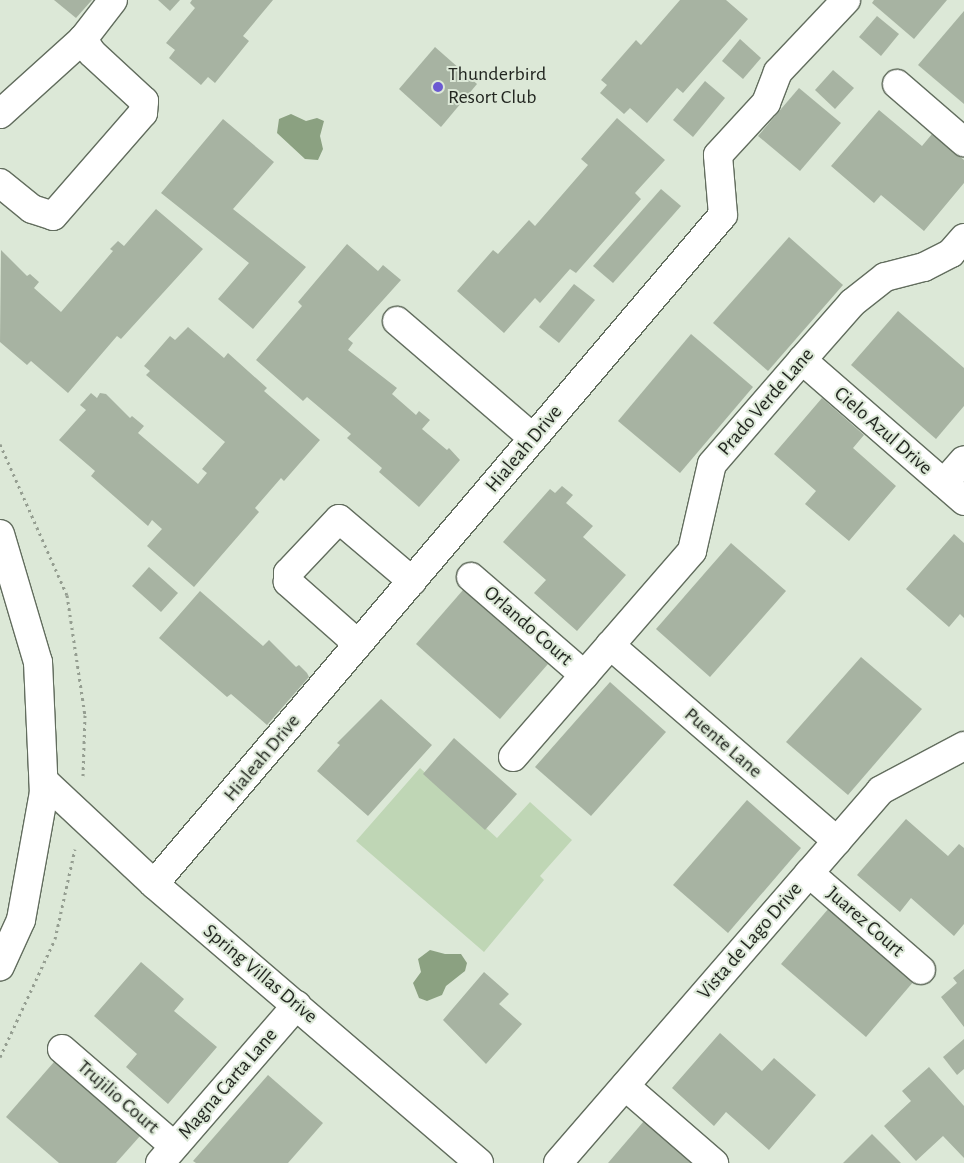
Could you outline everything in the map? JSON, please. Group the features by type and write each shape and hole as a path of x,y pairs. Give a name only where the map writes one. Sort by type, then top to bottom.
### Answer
{"street":[{"path":"0,114 83,39 113,0"},
{"name":"Hialeah Drive","path":"154,884 723,215 718,155 766,103 778,72 836,3"},
{"path":"0,183 32,208 53,216 143,113 144,101 92,53 83,39"},
{"path":"897,84 964,142"},
{"name":"Prado Verde Lane","path":"513,757 692,551 712,464 802,360 852,303 885,277 924,267 951,253 964,238"},
{"path":"397,321 533,438"},
{"name":"Cielo Azul Drive","path":"802,360 954,492"},
{"path":"954,492 964,460"},
{"path":"358,644 288,582 288,572 339,519 412,581"},
{"path":"0,534 38,662 44,781 21,920 0,966"},
{"name":"Orlando Court","path":"471,577 584,675"},
{"name":"Puente Lane","path":"610,645 837,841"},
{"name":"Vista de Lago Drive","path":"558,1163 881,790 964,746"},
{"name":"Spring Villas Drive","path":"44,781 154,884 479,1163"},
{"name":"Juarez Court","path":"809,873 921,970"},
{"name":"Magna Carta Lane","path":"167,1154 296,1005"},
{"name":"Trujilio Court","path":"62,1049 167,1154"},
{"path":"625,1086 714,1163"}],"shaded area":[{"path":"291,114 306,121 317,118 324,121 320,136 323,149 318,160 305,159 277,133 279,119"},
{"path":"420,768 497,838 530,802 572,840 540,876 544,880 484,952 356,841"},
{"path":"430,950 445,954 461,954 467,963 465,971 446,986 442,995 427,1001 419,998 413,983 421,972 418,959"}],"building":[{"path":"54,0 92,0 76,18"},
{"path":"158,0 180,0 170,11"},
{"path":"192,0 273,0 243,36 249,41 215,83 208,77 201,85 169,58 175,50 166,43 195,8 190,3"},
{"path":"680,0 726,0 748,19 683,93 677,88 647,123 630,108 624,114 600,93 607,85 601,80 636,40 641,45"},
{"path":"874,0 947,0 914,39 872,3"},
{"path":"964,11 964,104 918,65"},
{"path":"877,16 899,34 881,56 859,37"},
{"path":"740,39 761,58 743,79 722,61"},
{"name":"Thunderbird Resort Club","path":"435,47 477,84 441,127 399,89"},
{"path":"833,70 854,88 835,109 815,90"},
{"path":"705,81 725,98 693,137 673,120"},
{"path":"799,88 841,123 800,171 758,136"},
{"path":"879,110 922,146 932,134 964,160 964,183 924,231 881,195 874,203 831,166"},
{"path":"617,118 665,160 635,193 641,199 576,273 570,269 540,303 535,298 504,333 457,291 493,250 498,254 529,220 535,226 588,165 581,159"},
{"path":"223,119 274,162 233,209 306,267 253,329 218,299 249,263 161,193"},
{"path":"661,189 681,206 613,283 593,266"},
{"path":"156,209 203,249 121,339 117,336 68,393 31,361 27,365 0,342 1,250 27,276 30,274 39,282 34,288 61,312 113,251 110,249 118,241 124,246"},
{"path":"789,237 843,285 768,371 713,323"},
{"path":"347,244 378,271 383,265 401,280 348,339 353,343 348,350 397,388 392,394 416,415 419,411 430,420 422,429 447,450 449,448 460,460 419,507 379,472 382,468 347,438 351,434 307,397 303,401 256,360 302,306 298,302"},
{"path":"574,284 595,300 559,343 539,327"},
{"path":"898,311 964,368 964,406 936,439 851,365"},
{"path":"188,327 224,358 228,353 267,388 264,391 320,440 284,481 281,478 255,508 259,512 194,587 147,546 162,529 152,520 148,526 91,476 95,471 59,440 86,410 80,405 91,393 97,398 100,393 106,394 130,418 132,416 144,426 138,433 198,484 207,473 202,469 225,442 146,375 150,371 144,366 170,336 175,340"},
{"path":"691,334 753,387 680,473 618,421"},
{"path":"822,398 864,435 853,448 896,486 849,541 805,504 816,491 774,454"},
{"path":"562,486 573,495 566,503 593,526 583,537 626,575 577,631 534,593 546,580 503,542 550,489 555,493"},
{"path":"954,534 964,543 964,618 960,614 949,627 906,589"},
{"path":"731,543 786,591 710,677 656,629"},
{"path":"149,567 178,593 161,612 132,586"},
{"path":"463,590 548,664 500,719 416,644"},
{"path":"200,591 263,646 269,640 296,667 299,665 309,677 267,725 231,694 227,697 159,638"},
{"path":"861,657 922,709 848,795 786,742"},
{"path":"610,682 666,732 591,816 535,767"},
{"path":"381,699 432,745 368,816 317,771 340,745 337,743"},
{"path":"454,738 517,794 485,830 423,774"},
{"path":"747,800 801,848 728,933 673,885"},
{"path":"906,819 948,856 959,844 964,848 964,924 954,936 911,898 900,912 857,875"},
{"path":"829,908 914,981 866,1037 781,964"},
{"path":"141,962 184,999 174,1011 217,1047 168,1104 126,1067 137,1054 94,1016"},
{"path":"964,969 964,1027 941,997 957,983 953,978"},
{"path":"484,972 509,994 499,1004 522,1024 486,1064 443,1020"},
{"path":"720,1033 762,1071 774,1058 816,1095 769,1150 726,1112 714,1126 672,1088"},
{"path":"964,1039 964,1069 957,1075 943,1057"},
{"path":"54,1062 140,1136 116,1163 59,1163 6,1117"},
{"path":"929,1067 964,1106 964,1158 943,1136 916,1161 884,1126 911,1101 902,1091"},
{"path":"268,1075 323,1123 288,1163 196,1163 193,1161"},
{"path":"644,1121 666,1140 692,1163 608,1163"},
{"path":"872,1134 901,1163 843,1163"}],"place":[{"name":"Thunderbird Resort Club","path":"438,87"}]}
